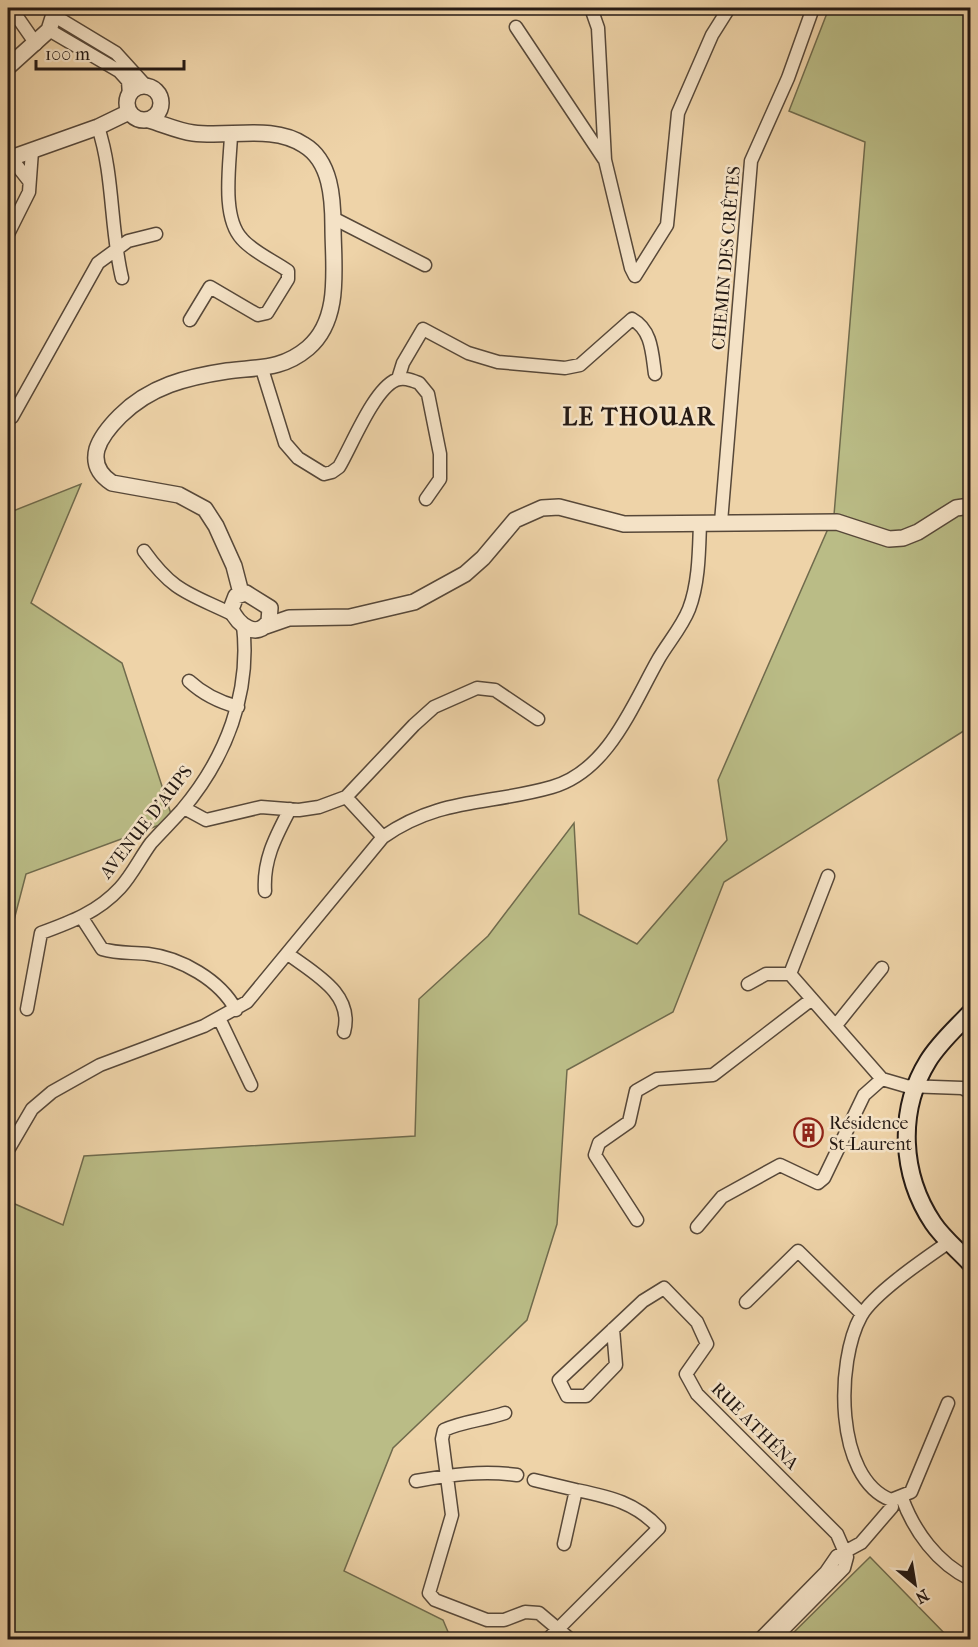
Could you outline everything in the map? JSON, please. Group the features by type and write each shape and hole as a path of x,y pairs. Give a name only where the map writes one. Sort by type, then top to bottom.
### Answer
{"main road":[{"path":"970,1013 929,1059 916,1086 908,1113 906,1133 912,1175 923,1205 949,1242 970,1263"}],"street":[{"path":"11,8 36,44"},
{"path":"592,8 598,28 604,160 635,276 642,269 667,225 678,113 712,35 729,8"},
{"name":"CHEMIN DES CRÊTES","path":"721,522 751,161 788,78 813,8"},
{"path":"8,67 49,30 55,11 116,53 146,86 157,92 161,105 177,120 207,134"},
{"path":"516,27 604,160"},
{"path":"49,30 119,71 128,81 127,106 129,112 137,120 149,120 192,134 282,135 305,145 324,167 329,182 333,218 334,295 323,329 303,351 262,369 229,371 174,382 149,393 130,406 108,429 97,448 95,462 104,478 112,483 179,495 205,509 216,526 234,566 241,606 249,629 262,628 289,618 350,617 414,602 465,574 483,558 515,520 542,508 559,507 624,524 837,522 889,539 910,535 956,508 970,506"},
{"path":"129,95 135,89 146,86"},
{"path":"149,120 156,116 161,105"},
{"path":"29,180 9,159 98,127 129,112"},
{"path":"98,127 105,148 116,251 122,278"},
{"path":"190,320 210,287 258,315 267,313 288,279 288,271 241,239 233,222 228,203 231,135"},
{"path":"8,234 29,192 32,151"},
{"path":"333,218 425,265"},
{"path":"8,419 12,417 98,263 128,241 156,234"},
{"path":"262,369 285,443 298,458 324,474 339,467 368,413 388,385 398,379 403,363 423,328 468,353 498,362 565,368 580,365 632,319 642,325 647,332 655,374"},
{"path":"398,379 419,383 428,394 440,454 440,479 426,499"},
{"path":"8,1150 32,1109 58,1088 100,1065 219,1018 247,1002 383,837 402,824 433,810 554,786 587,769 603,752 630,712 689,609 698,565 700,523"},
{"path":"144,551 174,586 185,594 214,604 270,608 289,618"},
{"name":"AVENUE D'AUPS","path":"27,1009 42,933 82,918 120,888 152,843 184,808 227,739 238,707 246,658 241,606"},
{"path":"262,628 271,616 270,608"},
{"name":"AVENUE D'AUPS","path":"246,658 262,628"},
{"path":"189,681 201,692 219,702 238,707"},
{"path":"184,808 206,820 261,807 290,809 319,807 346,797 434,707 477,688 495,690 538,718"},
{"path":"346,797 383,837"},
{"path":"265,891 264,877 270,847 290,809"},
{"path":"790,974 828,876"},
{"path":"82,918 102,949 116,953 150,954 186,966 220,988 236,1010"},
{"path":"288,954 324,980 338,995 348,1018 344,1032"},
{"path":"837,1024 882,968"},
{"path":"748,984 766,974 790,974 837,1024 882,1078 906,1086 962,1088 970,1092"},
{"path":"637,1220 596,1155 599,1143 629,1122 636,1091 657,1079 713,1075 812,999"},
{"path":"219,1018 251,1085"},
{"path":"697,1227 722,1197 780,1165 818,1183 824,1178 864,1095 882,1078"},
{"path":"949,1242 897,1280 862,1314 850,1349 844,1380 846,1419 858,1464 870,1486 880,1496 896,1499 920,1536 942,1558 970,1579"},
{"path":"746,1302 798,1251 862,1314"},
{"name":"RUE ATHÉNA","path":"613,1329 616,1365 585,1396 567,1396 559,1380 613,1329 643,1301 664,1288 697,1322 707,1344 686,1374 697,1394 837,1534 845,1551"},
{"path":"759,1640 826,1572 837,1556 861,1543 896,1499 911,1492 948,1403"},
{"path":"505,1413 484,1420 456,1424 444,1430 442,1439 452,1515 429,1593 435,1600 487,1620 504,1620 532,1611 539,1613 571,1640"},
{"path":"416,1481 447,1475 496,1472 517,1475"},
{"path":"534,1480 621,1499 648,1516 659,1528 547,1640"},
{"path":"564,1544 576,1490"},
{"path":"773,1640 844,1568 847,1557 845,1551"}],"green space":[{"path":"829,8 970,8 970,727 724,882 673,1012 567,1070 557,1224 527,1320 393,1448 344,1571 443,1620 451,1639 8,1639 8,1201 63,1225 84,1156 415,1136 419,999 488,936 574,823 579,914 637,944 727,840 718,780 834,515 865,142 789,111"},
{"path":"81,484 31,603 122,663 173,820 26,874 8,943 8,513"},
{"path":"870,1557 950,1639 787,1639"}],"place":[{"name":"Résidence St-Laurent","path":"808,1133"}],"district":[{"name":"LE THOUAR","path":"639,417"}]}
